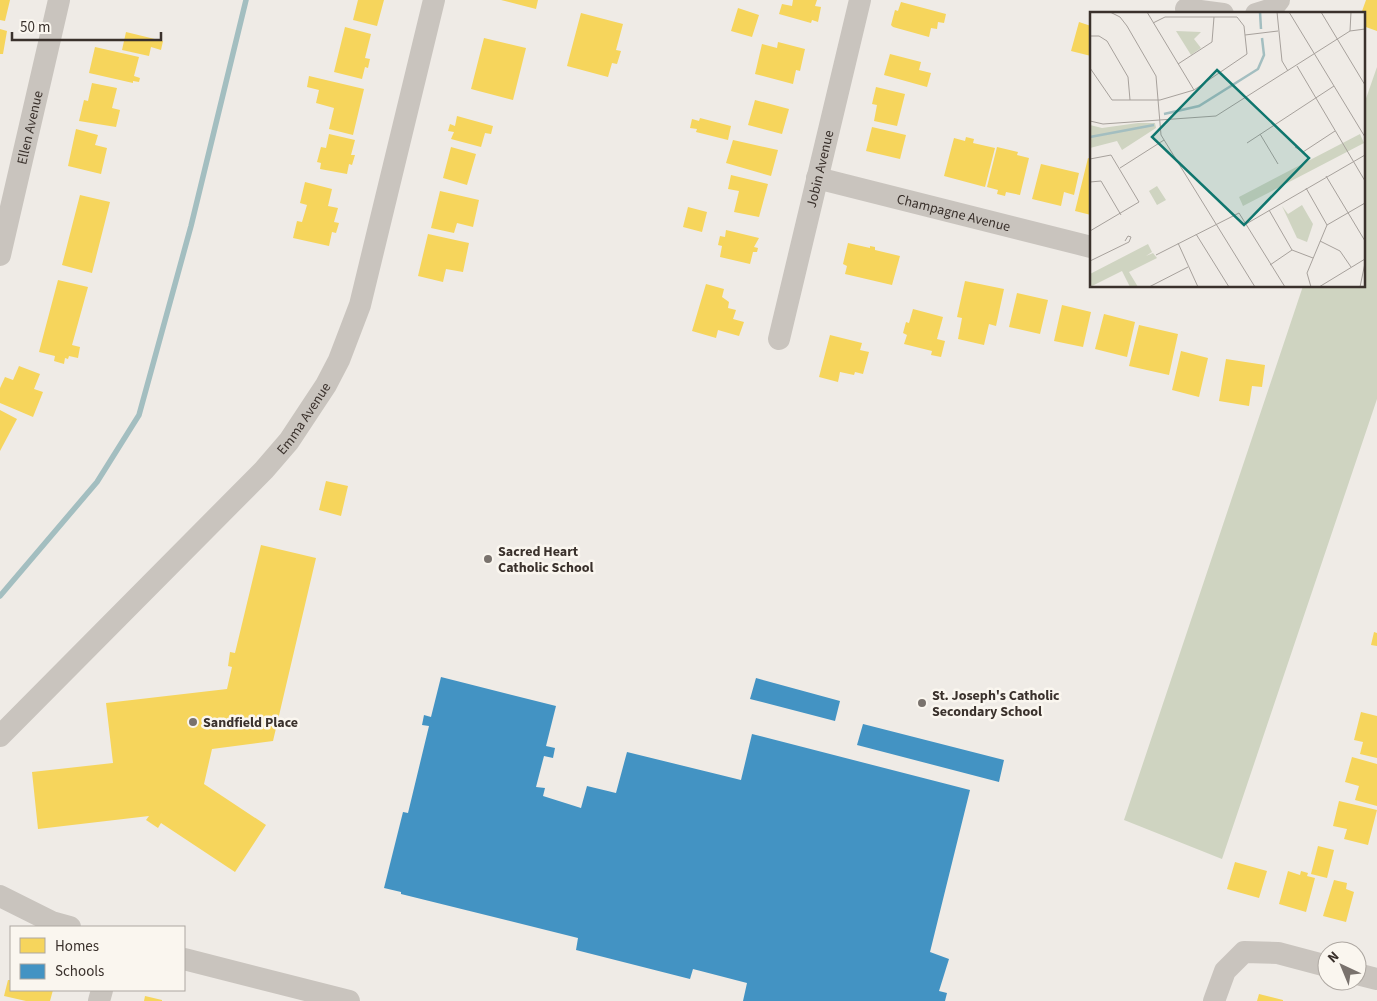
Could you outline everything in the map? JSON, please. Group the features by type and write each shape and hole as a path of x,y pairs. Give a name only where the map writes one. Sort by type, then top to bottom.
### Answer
{"street":[{"name":"Ellen Avenue","path":"0,255 59,0"},
{"name":"Emma Avenue","path":"0,736 264,470 288,441 326,385 339,360 360,305 434,0"},
{"name":"Jobin Avenue","path":"778,339 860,0"},
{"path":"1262,12 1272,9 1279,0"},
{"path":"1186,9 1208,12"},
{"name":"Champagne Avenue","path":"818,178 1090,247"},
{"path":"0,896 52,922 66,926"},
{"path":"1214,1001 1225,971 1244,952 1278,953 1317,963"},
{"path":"185,959 349,1001"}],"green space":[{"path":"1377,67 1377,399 1222,859 1124,820 1302,288 1364,288 1364,104"}],"building: Homes":[{"path":"0,0 10,0 5,21 0,20"},
{"path":"358,0 384,0 377,26 353,20"},
{"path":"501,0 538,0 536,9"},
{"path":"793,0 817,0 815,6 821,7 818,22 812,20 811,23 779,14 782,4 792,6"},
{"path":"1366,0 1377,0 1377,31 1364,26 1364,12 1362,12"},
{"path":"901,2 946,14 944,23 938,22 937,29 931,28 929,37 893,27 891,25 895,10 898,11"},
{"path":"738,8 759,15 752,37 731,31"},
{"path":"581,13 623,24 616,50 621,51 617,64 612,63 608,77 567,66"},
{"path":"1079,22 1090,26 1090,56 1071,51"},
{"path":"345,27 371,34 365,58 370,59 368,68 365,67 362,79 334,72"},
{"path":"0,29 7,31 3,54 0,54"},
{"path":"126,32 163,41 161,50 151,47 149,56 122,50"},
{"path":"484,38 526,48 513,100 471,89"},
{"path":"778,42 805,49 800,71 796,70 793,84 755,74 762,44 777,48"},
{"path":"95,47 139,57 134,76 140,78 139,82 133,81 133,83 89,73"},
{"path":"890,54 921,62 919,70 931,73 927,87 884,75"},
{"path":"309,76 364,89 353,135 329,129 334,108 316,103 319,90 307,87"},
{"path":"92,83 117,88 112,108 120,110 116,127 79,121 84,100 88,101"},
{"path":"876,87 905,94 897,126 874,121 877,105 872,104"},
{"path":"755,100 789,109 782,134 748,125"},
{"path":"457,116 493,126 491,134 485,133 481,147 451,139 454,132 448,131 450,124 455,126"},
{"path":"700,118 731,126 728,140 696,132 697,129 690,128 692,119 699,121"},
{"path":"872,127 906,135 900,159 866,151"},
{"path":"76,129 98,135 95,145 107,148 101,174 68,166"},
{"path":"329,134 355,140 351,155 355,155 352,165 349,164 347,174 320,169 321,163 317,162 321,147 326,148"},
{"path":"966,137 974,139 973,143 995,148 985,187 944,176 954,138 965,141"},
{"path":"733,140 778,150 771,176 726,163"},
{"path":"451,147 476,154 467,185 443,178"},
{"path":"997,147 1018,152 1017,155 1029,158 1020,195 1006,192 1005,196 997,194 998,190 987,187"},
{"path":"1088,158 1090,159 1090,215 1075,211"},
{"path":"1041,164 1079,173 1074,195 1064,192 1061,206 1032,199"},
{"path":"731,175 768,184 759,217 734,212 739,191 728,189"},
{"path":"305,182 332,189 328,206 338,208 334,222 339,223 336,233 332,232 329,246 293,238 297,221 302,222 307,205 300,203"},
{"path":"440,191 479,200 473,227 457,223 454,233 431,228"},
{"path":"80,195 110,202 92,273 62,265"},
{"path":"688,207 707,212 702,232 683,227"},
{"path":"726,230 759,238 754,247 758,248 757,252 753,252 750,264 720,257 722,246 718,245 720,236 725,237"},
{"path":"428,234 469,243 463,272 446,269 443,282 418,276"},
{"path":"848,243 870,248 870,246 875,247 875,250 900,256 892,285 845,274 847,266 843,264"},
{"path":"58,280 88,287 72,345 80,347 78,358 69,356 68,359 65,358 64,364 54,361 55,356 39,352"},
{"path":"965,281 1004,289 996,326 989,324 984,345 958,339 962,318 957,317"},
{"path":"706,284 724,289 722,297 729,302 728,308 736,310 733,319 744,322 739,336 718,330 716,338 692,331"},
{"path":"1017,293 1048,300 1040,334 1009,327"},
{"path":"1062,305 1091,312 1083,347 1054,341"},
{"path":"913,309 943,317 937,339 945,341 941,357 931,355 932,351 904,344 907,335 903,333 906,322 909,323"},
{"path":"1104,314 1135,322 1127,357 1095,349"},
{"path":"1139,325 1178,334 1169,375 1129,366"},
{"path":"830,335 862,343 860,350 869,352 863,374 855,372 854,375 840,372 838,382 819,377"},
{"path":"1181,351 1208,358 1199,397 1172,390"},
{"path":"1226,359 1265,365 1262,387 1252,386 1249,406 1219,401"},
{"path":"19,366 40,374 34,389 43,392 33,417 0,403 0,388 5,377 13,380"},
{"path":"0,410 17,419 0,451"},
{"path":"326,481 348,486 341,516 319,510"},
{"name":"Sandfield Place","path":"261,545 316,558 273,741 212,749 204,784 266,825 235,872 161,823 158,828 146,820 149,816 38,829 32,772 113,763 106,703 227,689 232,667 228,666 230,652 235,653"},
{"path":"1374,632 1377,633 1377,646 1371,645"},
{"path":"1361,712 1377,716 1377,758 1360,754 1363,742 1354,740"},
{"path":"1352,757 1377,764 1377,806 1355,800 1359,786 1345,782"},
{"path":"1339,801 1377,810 1368,845 1344,839 1347,829 1333,826"},
{"path":"1318,846 1334,850 1327,878 1311,874"},
{"path":"1235,862 1267,871 1259,898 1227,889"},
{"path":"1288,871 1300,875 1301,871 1308,873 1307,876 1315,878 1306,912 1279,904"},
{"path":"1334,880 1347,883 1346,889 1354,892 1346,922 1323,916"},
{"path":"8,980 10,980 10,991 53,991 50,1001 26,1001 4,996"},
{"path":"1259,994 1283,1000 1283,1001 1257,1001"},
{"path":"145,996 162,1000 162,1001 144,1001"}],"building: Schools":[{"path":"441,677 556,706 546,746 555,748 553,758 544,756 536,787 545,788 543,796 581,808 587,786 616,793 627,752 741,780 752,734 970,790 930,952 949,959 939,991 947,993 945,1001 743,1001 747,983 693,969 690,979 576,950 578,938 401,894 401,892 384,888 403,812 408,813 429,726 422,725 424,715 431,717"},
{"path":"756,678 840,701 835,721 750,699"},
{"path":"863,724 1004,760 999,782 857,745"}],"waterway":[{"path":"0,596 97,482 139,415 191,226 246,0"}],"place":[{"name":"Sacred Heart Catholic School","path":"488,559"},
{"name":"St. Joseph's Catholic Secondary School","path":"922,703"},
{"name":"Sandfield Place","path":"193,722"}]}
